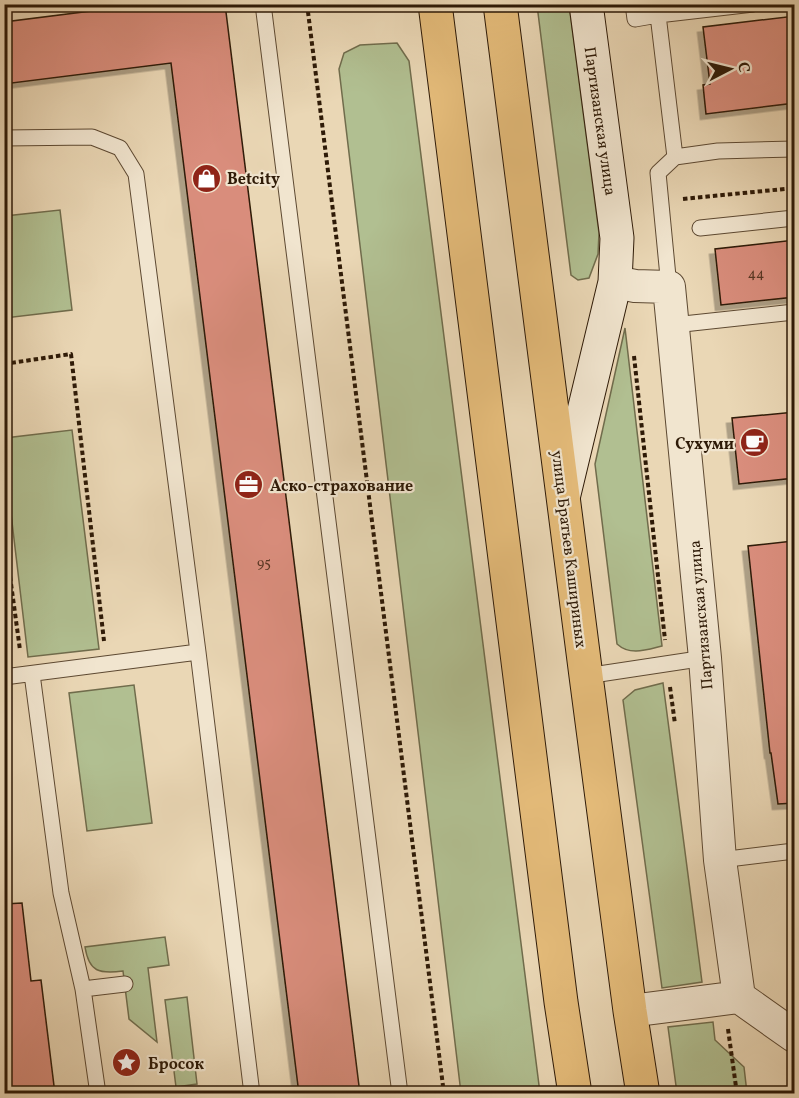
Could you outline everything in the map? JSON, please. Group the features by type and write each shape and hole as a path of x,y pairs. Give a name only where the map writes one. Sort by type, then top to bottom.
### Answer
{"main road":[{"path":"435,4 546,886 575,1094"},
{"name":"улица Братьев Кашириных","path":"500,4 586,676 643,1094"},
{"name":"Партизанская улица","path":"563,496 615,282 617,238 585,4"}],"street":[{"path":"615,282 635,286 669,287"},
{"name":"Партизанская улица","path":"669,287 705,658 720,860 739,997"},
{"path":"630,1011 739,997 795,1036"}],"lane":[{"path":"263,4 400,1094"},
{"path":"633,4 635,19 753,4"},
{"path":"658,15 675,157"},
{"path":"4,138 93,136 120,148 136,174 252,1094"},
{"path":"669,287 658,173 675,157 718,151 795,149"},
{"path":"700,228 795,218"},
{"path":"674,325 795,312"},
{"path":"4,677 198,652"},
{"path":"586,676 705,658"},
{"path":"27,674 61,893 83,989 98,1094"},
{"path":"720,860 795,851"},
{"path":"83,989 125,984"}],"path":[{"path":"307,4 444,1094"},
{"path":"660,201 795,188"},
{"path":"4,364 71,354 107,663"},
{"path":"4,532 27,674"}],"green space":[{"path":"537,5 569,5 599,233 598,254 589,278 578,280 571,275"},
{"path":"397,43 409,61 540,1093 461,1093 339,69 344,53 360,45"},
{"path":"60,210 72,310 5,318 5,216"},
{"path":"625,328 662,646 638,651 627,650 617,644 595,464"},
{"path":"72,430 99,649 28,657 5,463 5,438"},
{"path":"663,683 702,982 662,988 623,700 635,690"},
{"path":"134,685 152,823 87,831 69,693"},
{"path":"165,937 169,965 148,968 157,1042 129,1019 123,971 96,970 89,962 85,947"},
{"path":"187,997 197,1084 176,1087 165,1000"},
{"path":"713,1022 715,1040 744,1067 747,1093 677,1093 668,1027"}],"building":[{"path":"147,4 225,4 360,1094 299,1094 171,63 4,84 4,22"},
{"path":"795,16 795,103 706,114 703,85 710,84 703,27"},
{"path":"795,240 795,297 721,305 715,249"},
{"path":"795,412 795,478 739,484 732,418"},
{"path":"793,541 795,555 795,803 778,804 770,753 748,546"},
{"path":"22,903 31,981 41,980 55,1094 4,1094 4,904"}],"place":[{"name":"Betcity","path":"206,178"},
{"name":"Сухуми","path":"755,443"},
{"name":"Аско-страхование","path":"249,485"},
{"name":"Бросок","path":"127,1063"}]}
